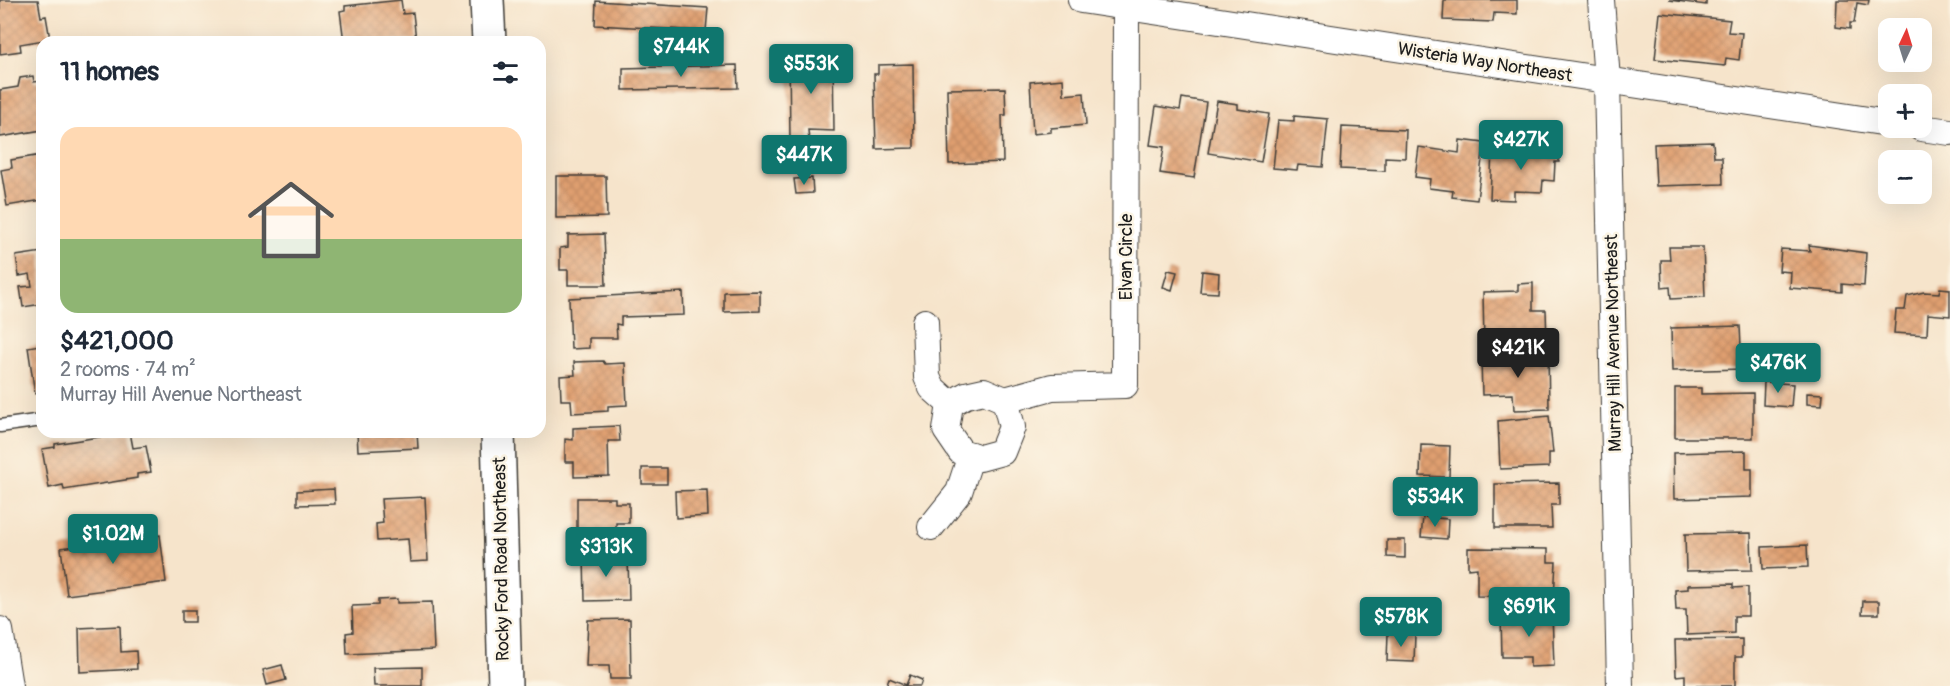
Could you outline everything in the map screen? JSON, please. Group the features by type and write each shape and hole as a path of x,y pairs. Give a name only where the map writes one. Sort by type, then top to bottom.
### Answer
{"street":[{"path":"487,0 489,36"},
{"name":"Wisteria Way Northeast","path":"1081,0 1878,121"},
{"name":"Murray Hill Avenue Northeast","path":"1601,0 1607,80 1620,686"},
{"name":"Elvan Circle","path":"1005,400 1052,387 1125,385 1126,7"},
{"path":"1932,130 1950,132"},
{"path":"925,322 927,377 932,388 950,404"},
{"path":"984,391 1005,400 1012,427 1002,452 980,458 961,452 946,430 950,404 966,395 984,391"},
{"name":"Rocky Ford Road Northeast","path":"498,438 505,686"},
{"path":"931,527 959,492 970,455"},
{"path":"0,630 9,686"}],"lane":[{"path":"0,426 36,421"}],"building":[{"path":"0,0 38,0 41,17 46,16 49,36 36,36 36,41 20,44 21,51 0,54"},
{"path":"401,0 403,14 413,13 416,36 343,36 340,11 345,10 345,6"},
{"path":"1444,0 1517,0 1517,14 1494,13 1493,22 1443,20"},
{"path":"1669,0 1706,0 1706,5"},
{"path":"1837,0 1869,0 1868,5 1857,3 1854,23 1850,23 1850,29 1836,27"},
{"path":"596,1 708,8 706,31 595,25"},
{"path":"1660,13 1730,20 1728,32 1742,33 1739,60 1726,58 1725,66 1655,59"},
{"path":"833,54 834,131 808,130 809,141 790,141 789,55"},
{"path":"913,64 914,148 876,149 874,74 878,74 878,65"},
{"path":"737,65 738,88 623,90 623,68"},
{"path":"33,76 34,82 36,82 36,131 0,137 0,90 18,87 20,78"},
{"path":"1063,79 1064,95 1084,93 1086,125 1051,128 1051,132 1033,134 1030,82"},
{"path":"1005,88 1006,115 1002,115 1003,162 949,164 947,89"},
{"path":"1182,98 1206,102 1194,178 1160,173 1164,147 1150,145 1156,106 1180,110"},
{"path":"1217,101 1238,104 1238,109 1269,114 1261,162 1208,153"},
{"path":"1294,116 1328,119 1323,167 1298,165 1297,170 1273,168 1278,120 1294,121"},
{"path":"1342,127 1406,130 1405,158 1385,157 1385,171 1340,169"},
{"path":"1460,140 1484,143 1477,200 1452,197 1453,191 1429,188 1430,179 1415,177 1419,147 1459,153"},
{"path":"1713,142 1714,157 1722,157 1723,184 1656,186 1654,144"},
{"path":"1532,148 1559,149 1559,162 1555,162 1554,181 1543,180 1542,192 1514,191 1514,200 1490,199 1492,149 1532,151"},
{"path":"36,156 36,201 7,206 1,170 12,168 11,160"},
{"path":"556,176 606,176 607,217 556,218"},
{"path":"812,178 813,193 796,194 794,179"},
{"path":"604,234 606,285 568,285 568,270 560,270 560,248 568,247 568,235"},
{"path":"1809,245 1866,253 1864,286 1842,284 1842,292 1790,288 1791,272 1779,271 1781,249 1810,251"},
{"path":"1669,247 1703,247 1705,297 1671,299 1670,287 1662,288 1661,260 1670,260"},
{"path":"36,253 36,305 23,307 20,287 32,286 30,274 19,276 16,256"},
{"path":"1168,270 1177,272 1172,290 1163,287"},
{"path":"1202,271 1219,273 1218,293 1200,292"},
{"path":"1533,283 1533,310 1546,310 1547,343 1484,344 1483,292 1518,291 1518,284"},
{"path":"1940,288 1950,289 1950,316 1928,314 1927,335 1894,333 1896,310 1905,310 1907,296 1924,292 1939,293"},
{"path":"760,291 760,311 724,312 724,292"},
{"path":"683,292 684,315 621,317 621,325 616,324 617,338 589,338 589,348 571,349 569,298"},
{"path":"1740,326 1742,369 1672,371 1671,328"},
{"path":"36,346 36,394 35,394 28,347"},
{"path":"1548,353 1549,409 1514,410 1513,394 1482,395 1481,359 1496,359 1496,354"},
{"path":"603,361 605,364 625,363 627,405 608,406 608,411 572,413 571,400 561,400 560,376 575,375 574,362"},
{"path":"1764,382 1793,384 1791,407 1763,405"},
{"path":"1675,388 1701,388 1701,394 1753,393 1753,438 1675,438"},
{"path":"1807,393 1823,394 1822,405 1807,404"},
{"path":"1549,416 1553,453 1549,453 1549,467 1500,469 1498,421"},
{"path":"619,426 620,441 608,441 609,476 574,477 574,462 565,462 565,439 573,440 573,428"},
{"path":"92,438 131,438 133,448 146,446 151,472 137,474 137,478 64,490 63,485 49,488 42,449 55,447 55,444"},
{"path":"357,438 417,438 418,448 358,451"},
{"path":"1421,445 1450,446 1449,477 1420,476"},
{"path":"1746,451 1746,469 1752,469 1752,497 1674,499 1673,453"},
{"path":"642,468 667,468 667,484 642,484"},
{"path":"1416,483 1443,484 1442,503 1415,502"},
{"path":"1559,483 1559,505 1551,505 1552,528 1495,528 1495,484"},
{"path":"334,489 335,504 297,505 297,491"},
{"path":"707,490 708,516 676,518 675,491"},
{"path":"425,497 428,561 410,562 408,539 377,541 376,524 383,523 381,499"},
{"path":"577,498 615,498 615,503 629,503 629,523 616,523 616,545 577,546"},
{"path":"1423,517 1448,519 1447,539 1421,537"},
{"path":"1751,533 1752,570 1686,571 1685,534"},
{"path":"160,535 166,582 67,595 61,548"},
{"path":"1387,540 1405,540 1405,558 1387,557"},
{"path":"1807,545 1808,567 1763,569 1762,547"},
{"path":"1468,548 1548,549 1548,562 1556,562 1554,597 1477,596 1477,568 1468,569"},
{"path":"628,555 629,600 585,601 584,556"},
{"path":"1733,584 1733,588 1748,587 1748,616 1734,616 1734,633 1687,635 1686,610 1676,610 1675,590 1688,589 1688,585"},
{"path":"397,599 397,603 432,602 434,650 347,654 346,633 353,632 352,606 378,605 378,600"},
{"path":"1863,601 1879,601 1879,614 1862,614"},
{"path":"182,610 195,610 195,622 182,622"},
{"path":"1552,614 1554,666 1530,667 1530,657 1502,657 1501,616"},
{"path":"630,619 631,679 610,679 609,666 586,666 588,620"},
{"path":"120,626 121,652 136,651 137,669 80,672 79,628"},
{"path":"1388,633 1415,634 1414,662 1387,661"},
{"path":"1742,639 1742,657 1735,657 1735,686 1685,686 1685,675 1676,676 1675,640"},
{"path":"282,665 286,680 267,685 263,670"},
{"path":"422,667 422,686 374,686 373,668"},
{"path":"910,675 922,680 920,686 886,686 889,678 906,685"}]}
